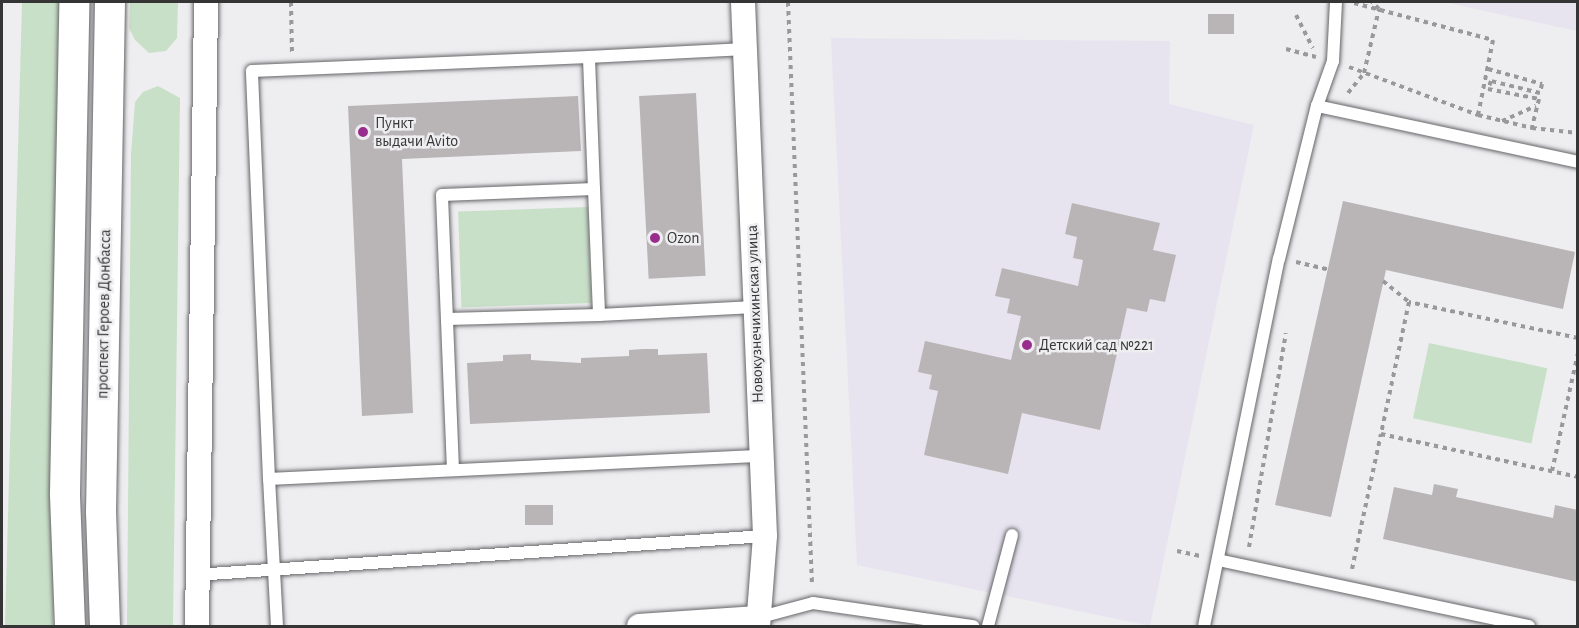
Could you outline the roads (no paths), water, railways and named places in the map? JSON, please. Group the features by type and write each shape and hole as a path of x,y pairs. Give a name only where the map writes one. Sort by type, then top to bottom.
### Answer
{"street":[{"path":"70,627 65,493 74,2"},
{"name":"проспект Героев Донбасса","path":"105,627 101,512 110,2"},
{"path":"197,627 195,575 206,2"},
{"name":"Новокузнечихинская улица","path":"742,2 765,536 757,622"},
{"path":"639,627 757,622"}],"lane":[{"path":"1204,627 1279,259 1317,106 1333,61 1336,2"},
{"path":"277,627 252,71 745,49"},
{"path":"589,57 599,315"},
{"path":"1317,106 1578,162"},
{"path":"453,470 442,195 594,189"},
{"path":"447,319 599,315 755,307"},
{"path":"269,479 761,456"},
{"path":"988,627 1011,534"},
{"path":"195,575 765,536"},
{"path":"1218,560 1528,627"},
{"path":"757,622 813,603 973,627"}],"place":[{"name":"Пункт выдачи Avito","path":"363,132"},
{"name":"Ozon","path":"655,238"},
{"name":"Детский сад №221","path":"1027,345"}]}
